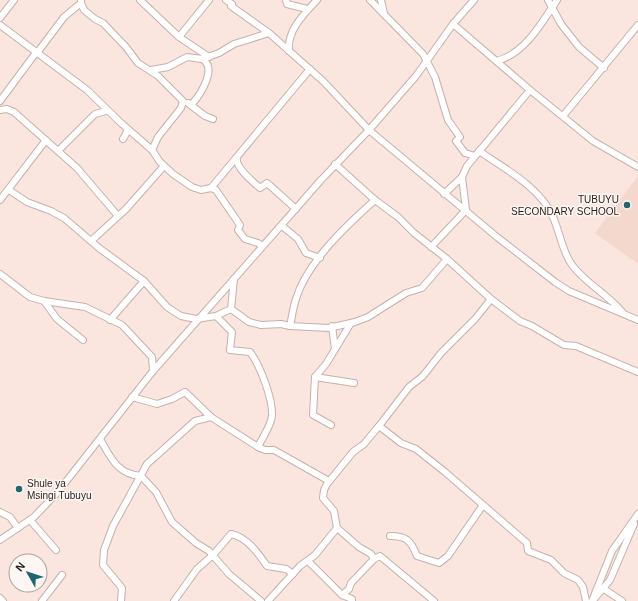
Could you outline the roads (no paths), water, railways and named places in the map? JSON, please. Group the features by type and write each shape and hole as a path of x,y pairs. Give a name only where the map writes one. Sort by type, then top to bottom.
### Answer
{"street":[{"path":"0,18 14,0"},
{"path":"140,0 179,37 206,58 208,73 200,93 192,104"},
{"path":"179,37 209,0"},
{"path":"226,0 234,2 231,6 269,33 310,69 332,90 369,130 497,237 562,287 638,320"},
{"path":"286,0 287,4 307,9"},
{"path":"289,51 291,35 307,9 317,0"},
{"path":"370,0 416,46 426,60 437,82 444,113 449,123 460,137 456,141 465,153 477,154 521,180 539,198 554,217 572,265 624,314"},
{"path":"381,0 384,14"},
{"path":"0,540 30,520 57,492 153,371 200,319 262,246 282,226 336,164 369,130 453,24 474,0"},
{"path":"548,0 553,6 561,24 579,47 604,68"},
{"path":"497,61 510,57 517,51 542,24 557,0"},
{"path":"0,101 64,17 81,2 84,10 95,19 103,23 126,47 138,63 151,70 183,101 192,104 195,109 213,118"},
{"path":"453,24 530,90 599,145 638,167"},
{"path":"0,25 87,90 128,130 152,150 164,166 192,187 201,190 211,188 310,69"},
{"path":"562,116 604,68 638,25"},
{"path":"151,70 168,67 187,57 206,58 219,53 234,44 269,33"},
{"path":"444,194 462,177 477,154 530,90"},
{"path":"152,150 156,141 181,108 183,101"},
{"path":"0,110 6,109 14,112 58,150 77,168 118,216"},
{"path":"58,150 95,114 106,111"},
{"path":"124,139 128,130"},
{"path":"0,200 46,140"},
{"path":"237,158 236,162 249,179 260,188 267,183 296,209"},
{"path":"336,164 375,200 398,217 431,247 447,259 490,299 520,321 532,326 564,345 576,346 638,372"},
{"path":"91,241 118,216 164,166"},
{"path":"462,177 466,210"},
{"path":"211,188 217,192 240,225 238,230 242,237 262,246"},
{"path":"9,190 27,202 60,216 144,281 171,310 186,318 200,319 216,316 231,309"},
{"path":"290,326 296,298 304,282 320,258 357,217 375,200"},
{"path":"431,247 466,210"},
{"path":"282,226 298,239 306,253 320,258"},
{"path":"231,309 244,319 254,324 332,326 350,323 362,320 400,296 422,288 447,259"},
{"path":"0,274 25,294 44,301 85,307 124,326 151,356 153,371"},
{"path":"231,309 234,279"},
{"path":"110,320 144,281"},
{"path":"374,559 371,554 359,547 336,528 334,511 323,497 324,490 353,452 364,444 410,387 423,376 441,352 475,319 490,299"},
{"path":"44,301 58,319 83,340"},
{"path":"216,316 232,332 230,350 250,352 260,370 271,406 272,418 258,447"},
{"path":"331,425 313,415 315,377 325,366 350,323"},
{"path":"332,326 335,349"},
{"path":"315,377 354,383"},
{"path":"132,397 157,404 186,392 211,417 258,447 265,450 274,450 330,481"},
{"path":"120,601 122,588 103,565 104,550 112,526 147,464 195,421 211,417"},
{"path":"379,426 401,443 416,450 483,504 527,543 528,552 551,560 564,573 578,580 583,587 586,601"},
{"path":"100,439 110,457 123,472 129,475 141,476 156,494 167,516 172,522 213,555 229,574 261,601"},
{"path":"390,536 403,538 412,544 417,556 439,563 448,556 483,504"},
{"path":"0,512 10,517 18,528"},
{"path":"592,601 604,589 610,580 637,515"},
{"path":"592,601 612,551 637,515"},
{"path":"30,520 56,550"},
{"path":"268,601 300,566 308,561 336,528"},
{"path":"174,601 197,569 213,555 229,535 233,534 250,544 267,566 286,569 293,574"},
{"path":"342,595 349,589 349,585 374,559 380,556 434,601"},
{"path":"308,561 342,595 352,599 352,601"},
{"path":"42,601 62,575"},
{"path":"604,589 622,601"},
{"path":"0,598 3,601"}],"place":[{"name":"TUBUYU SECONDARY SCHOOL","path":"627,205"},
{"name":"Shule ya Msingi Tubuyu","path":"19,489"}]}
